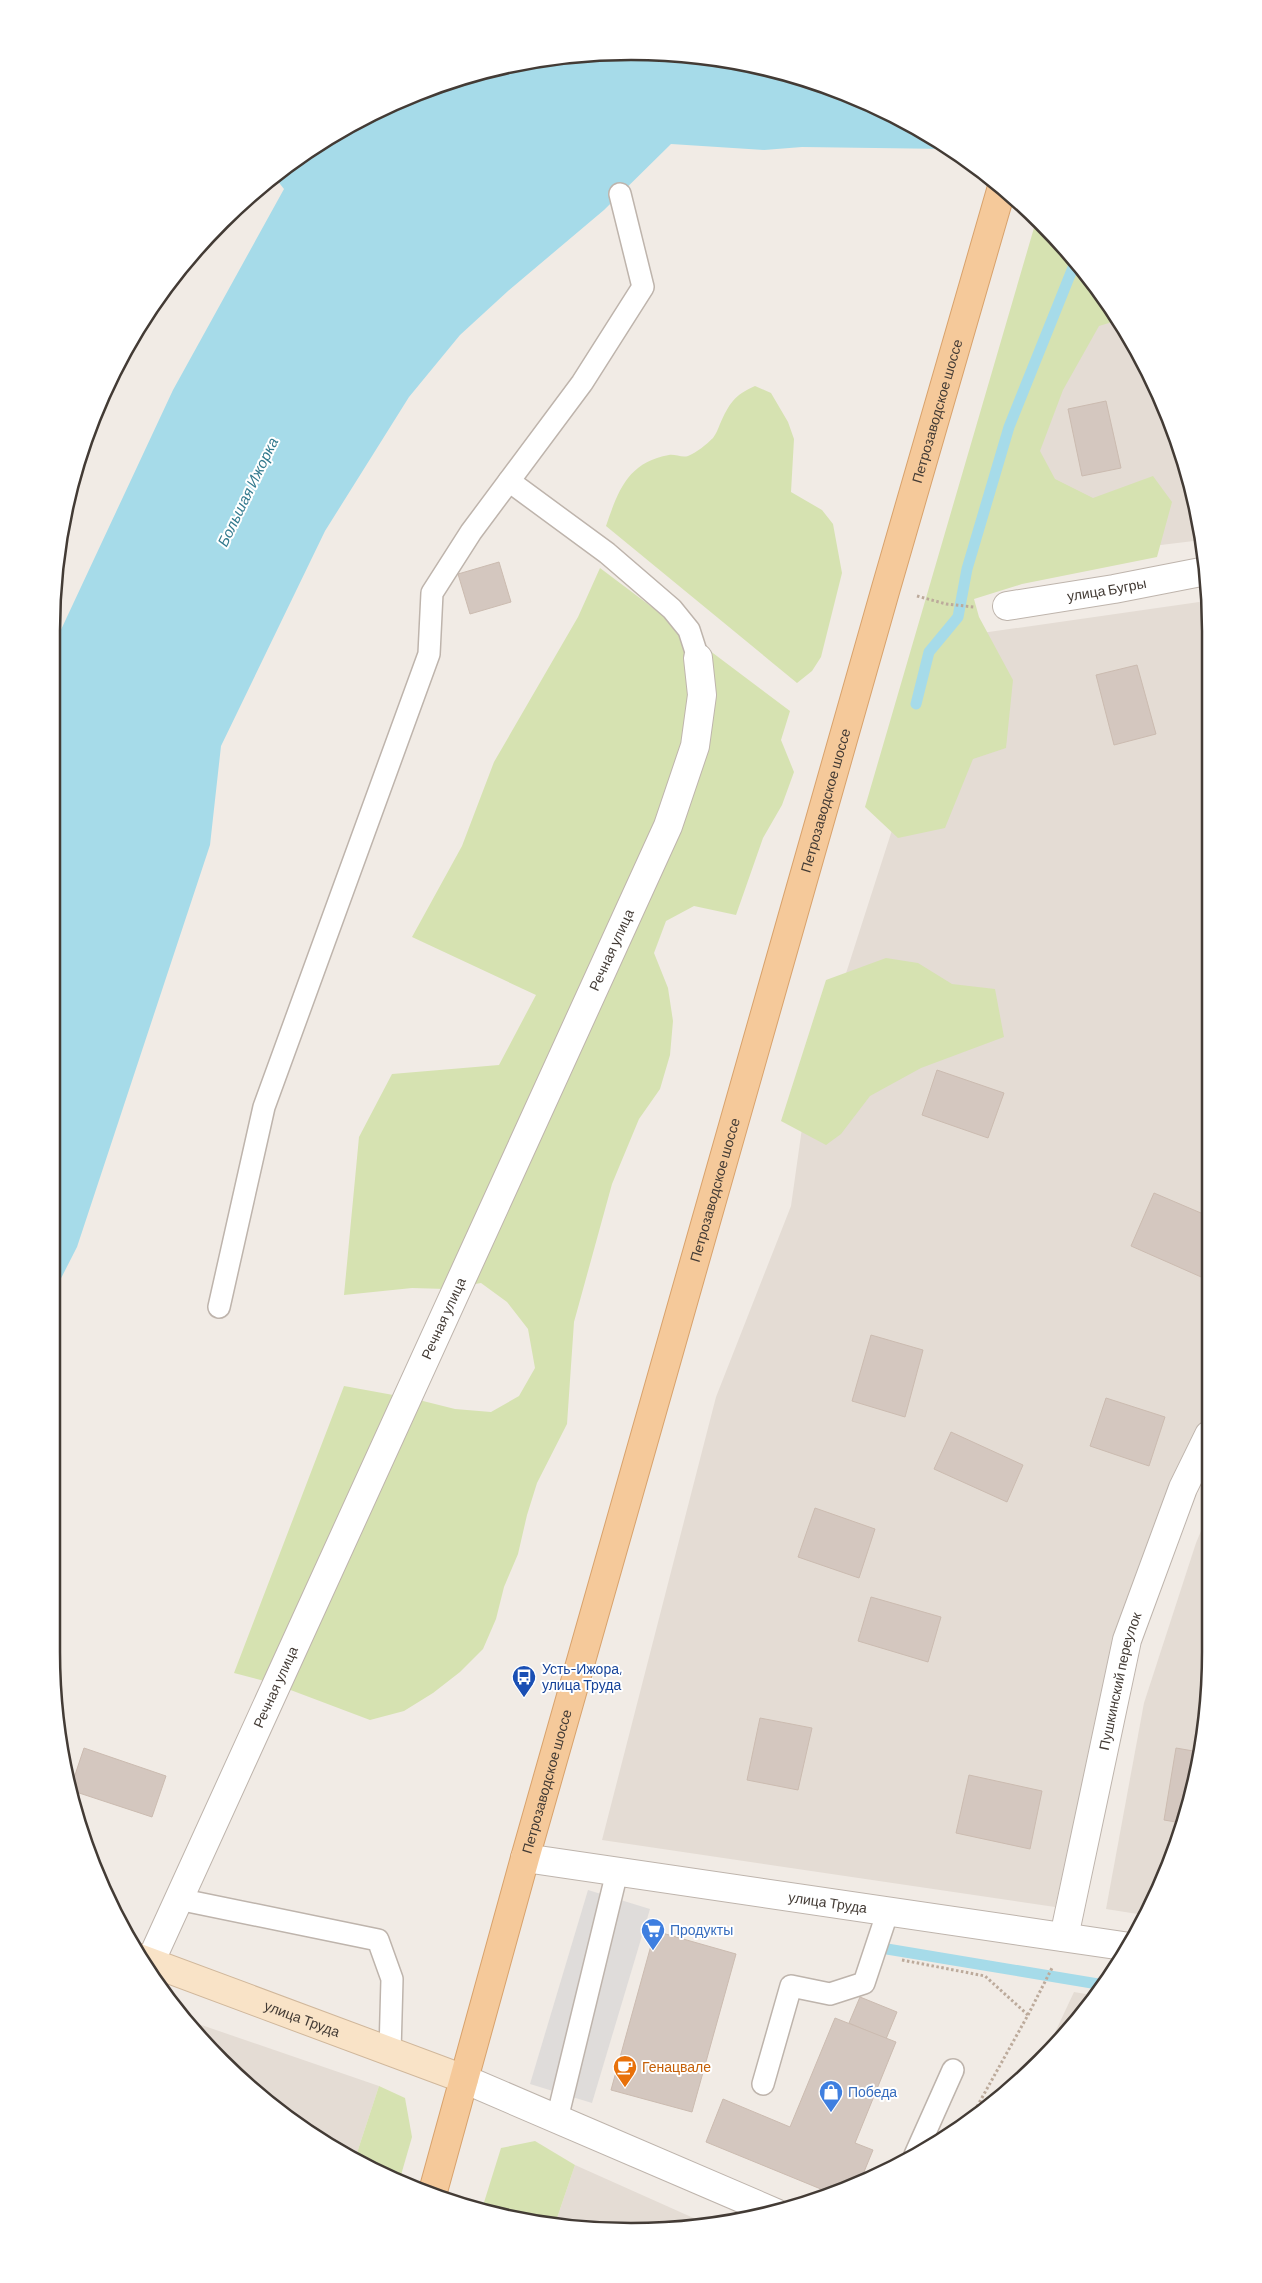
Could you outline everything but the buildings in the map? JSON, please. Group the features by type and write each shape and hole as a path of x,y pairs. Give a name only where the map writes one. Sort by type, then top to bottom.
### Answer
{"main road":[{"name":"Петрозаводское шоссе","path":"434,2188 525,1858 886,588 1000,196"},
{"name":"улица Труда","path":"154,1966 464,2079"}],"street":[{"name":"улица Бугры","path":"1007,606 1114,589 1199,572"},
{"name":"Речная улица","path":"148,1957 178,1899 668,826 695,746 702,694 698,658"},
{"name":"Пушкинский переулок","path":"1064,1937 1127,1640 1183,1488 1202,1449"},
{"name":"улица Труда","path":"525,1858 1121,1946"},
{"path":"464,2079 763,2207"}],"lane":[{"path":"219,1308 264,1107 429,654 432,593 471,532 582,382 643,287 620,194"},
{"path":"509,481 607,553 672,609 689,630 698,658"},
{"path":"557,2119 617,1872"},
{"path":"178,1899 378,1940 392,1979 390,2052"},
{"path":"763,2084 791,1986 830,1994 864,1983 888,1911"},
{"path":"920,2145 953,2070"}],"path":[{"path":"946,604 979,608"},
{"path":"872,1955 985,1976 1028,2015"},
{"path":"979,2105 1054,1965"}],"shaded area":[{"path":"1084,283 1126,346 1159,412 1183,483 1194,541 978,567"},
{"path":"1201,602 1202,1420 1194,1435 1108,1674 1055,1907 602,1840 716,1397 791,1206 802,1128 840,992 954,637"},
{"path":"1202,1529 1201,1689 1197,1727 1183,1800 1159,1871 1138,1914 1106,1909 1144,1703"},
{"path":"588,1890 650,1909 592,2103 530,2084"},
{"path":"1074,1992 1088,1994 1084,2000 1054,2035"},
{"path":"199,2024 379,2086 357,2153 314,2127 283,2105 227,2056"},
{"path":"575,2165 696,2219 631,2223 557,2218"}],"green space":[{"path":"1034,226 1084,283 1111,322 1099,326 1063,390 1040,451 1055,479 1093,498 1153,476 1172,502 1157,557 1022,584 974,599 979,617 1013,680 1006,748 973,759 945,828 898,838 865,807"},
{"path":"755,386 771,393 788,422 794,439 791,492 822,510 833,524 842,573 821,657 812,671 797,683 606,526 620,490 634,471 655,459 671,455 686,456 698,451 713,438 733,401 742,393"},
{"path":"600,568 790,711 781,740 794,772 782,805 763,838 736,915 694,906 666,921 654,953 668,988 673,1021 670,1055 660,1089 639,1119 612,1184 574,1322 567,1424 537,1483 518,1554 504,1587 496,1619 483,1649 460,1672 433,1693 404,1711 370,1720 272,1683 234,1673 344,1386 415,1399 455,1409 491,1412 519,1396 535,1368 528,1329 507,1302 481,1283 446,1289 412,1288 344,1295 359,1137 392,1074 499,1065 536,995 412,937 462,846 494,762 578,617"},
{"path":"886,958 918,963 952,984 995,989 1004,1037 921,1068 870,1096 841,1134 826,1145 781,1121 826,980"},
{"path":"379,2086 405,2098 412,2137 401,2175 357,2153"},
{"path":"535,2141 575,2165 557,2218 483,2204 501,2148"}],"water":[{"name":"Большая Ижорка","path":"594,61 668,61 706,65 779,79 850,103 884,119 937,149 802,147 764,150 671,144 604,210 508,291 460,335 409,397 325,531 221,746 210,845 77,1247 60,1280 60,632 173,390 284,189 278,182 314,156 346,136 412,103 483,79 556,65"}],"waterway":[{"path":"916,704 929,652 958,617 967,569 1009,427 1072,269"},
{"path":"887,1949 1096,1984"}],"place":[{"name":"Усть-Ижора, улица Труда","path":"524,1698"},
{"name":"Продукты","path":"653,1951"},
{"name":"Генацвале","path":"625,2088"},
{"name":"Победа","path":"831,2113"}]}
